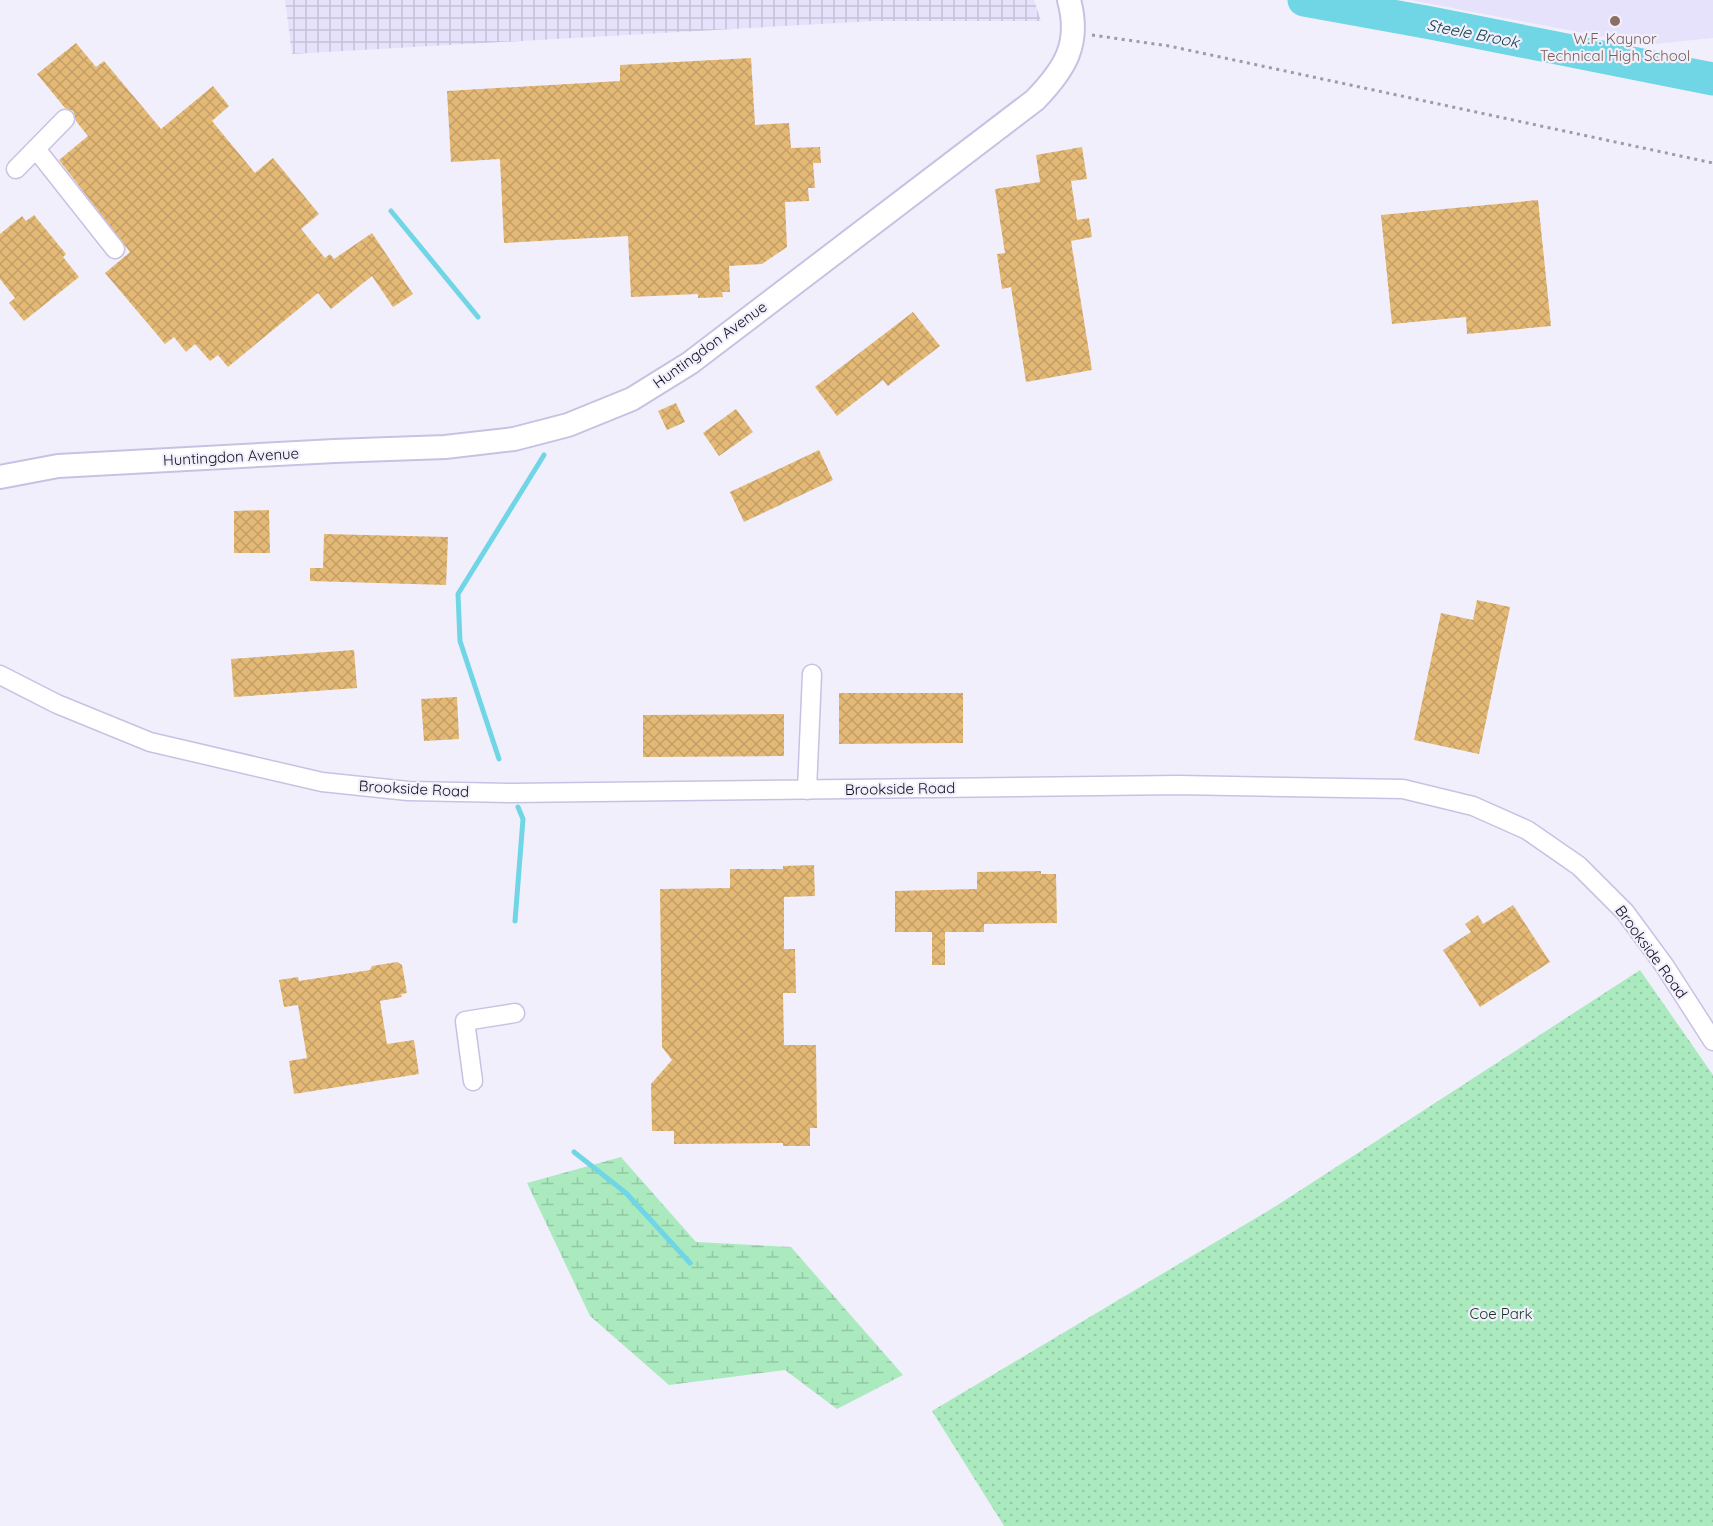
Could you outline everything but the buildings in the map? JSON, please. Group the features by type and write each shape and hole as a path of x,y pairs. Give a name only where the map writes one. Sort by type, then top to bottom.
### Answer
{"main road":[{"name":"Huntingdon Avenue","path":"0,477 58,466 445,447 514,439 568,425 632,399 690,363 1035,100 1056,77 1071,50 1074,16 1070,0"}],"street":[{"path":"16,169 65,119"},
{"path":"36,148 115,249"},
{"path":"807,790 812,674"},
{"name":"Brookside Road","path":"0,675 57,704 150,742 322,782 408,791 501,793 1178,785 1403,789 1473,806 1527,830 1579,866 1625,912 1664,965 1713,1041"},
{"path":"473,1081 465,1020 515,1014"}],"path":[{"path":"1072,33 1169,46 1713,163"}],"shaded area":[{"path":"285,0 1034,0 1041,21 873,21 292,54"},
{"name":"W.F. Kaynor Technical High School","path":"1410,0 1713,0 1713,38 1646,45"}],"green space":[{"name":"Coe Park","path":"1640,970 1713,1075 1713,1526 1004,1526 932,1411 1276,1206"},
{"path":"621,1157 696,1242 791,1247 903,1375 837,1409 785,1370 669,1385 590,1316 527,1183"}],"waterway":[{"name":"Steele Brook","path":"1304,0 1713,79"},
{"path":"391,211 478,317"},
{"path":"499,759 460,641 458,594 544,455"},
{"path":"515,921 523,819 518,807"},
{"path":"574,1152 626,1193 690,1263"}],"place":[{"name":"W.F. Kaynor Technical High School","path":"1615,21"}]}
